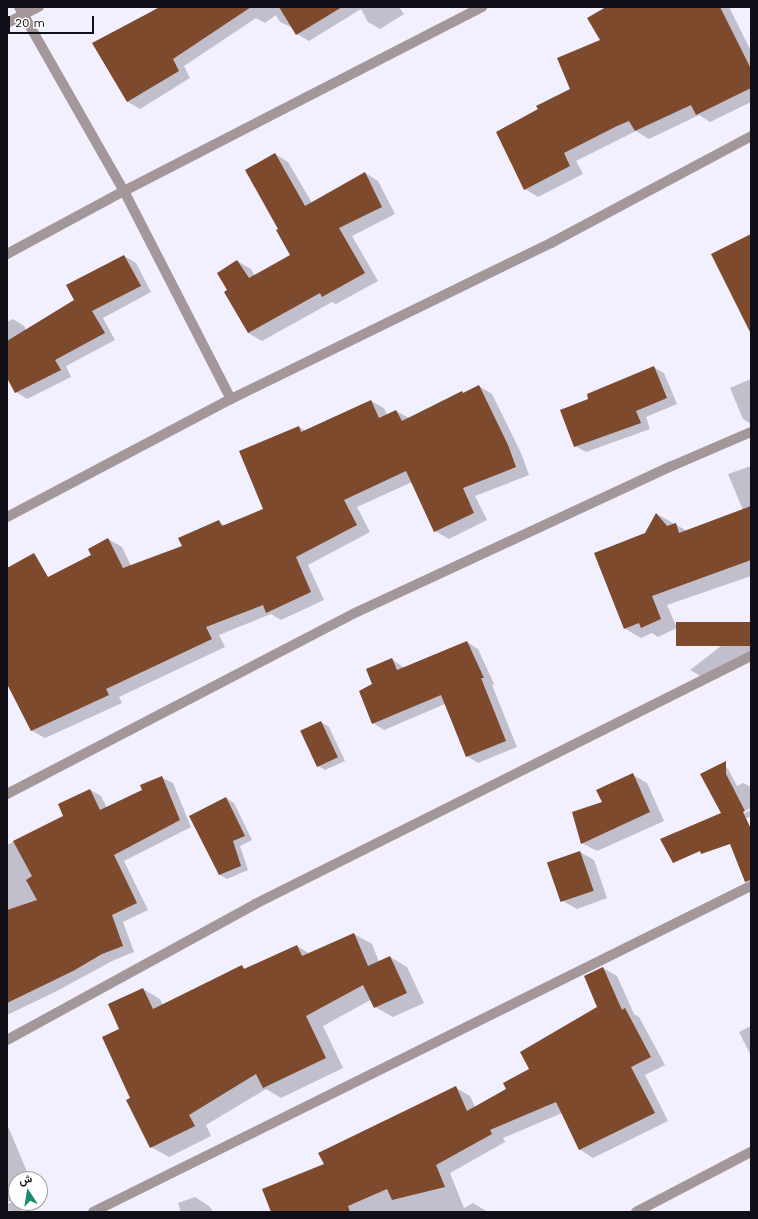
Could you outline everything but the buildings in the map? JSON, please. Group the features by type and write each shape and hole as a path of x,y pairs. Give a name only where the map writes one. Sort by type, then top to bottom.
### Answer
{"street":[{"path":"7,23 21,11 38,7"},
{"path":"7,254 124,191 482,7"},
{"path":"21,11 124,191 231,399"},
{"path":"7,517 231,399 551,243 751,136"},
{"path":"7,794 357,612 672,466 751,432"},
{"path":"7,1040 255,904 751,656"},
{"path":"93,1212 751,886"},
{"path":"636,1212 751,1152"}]}
